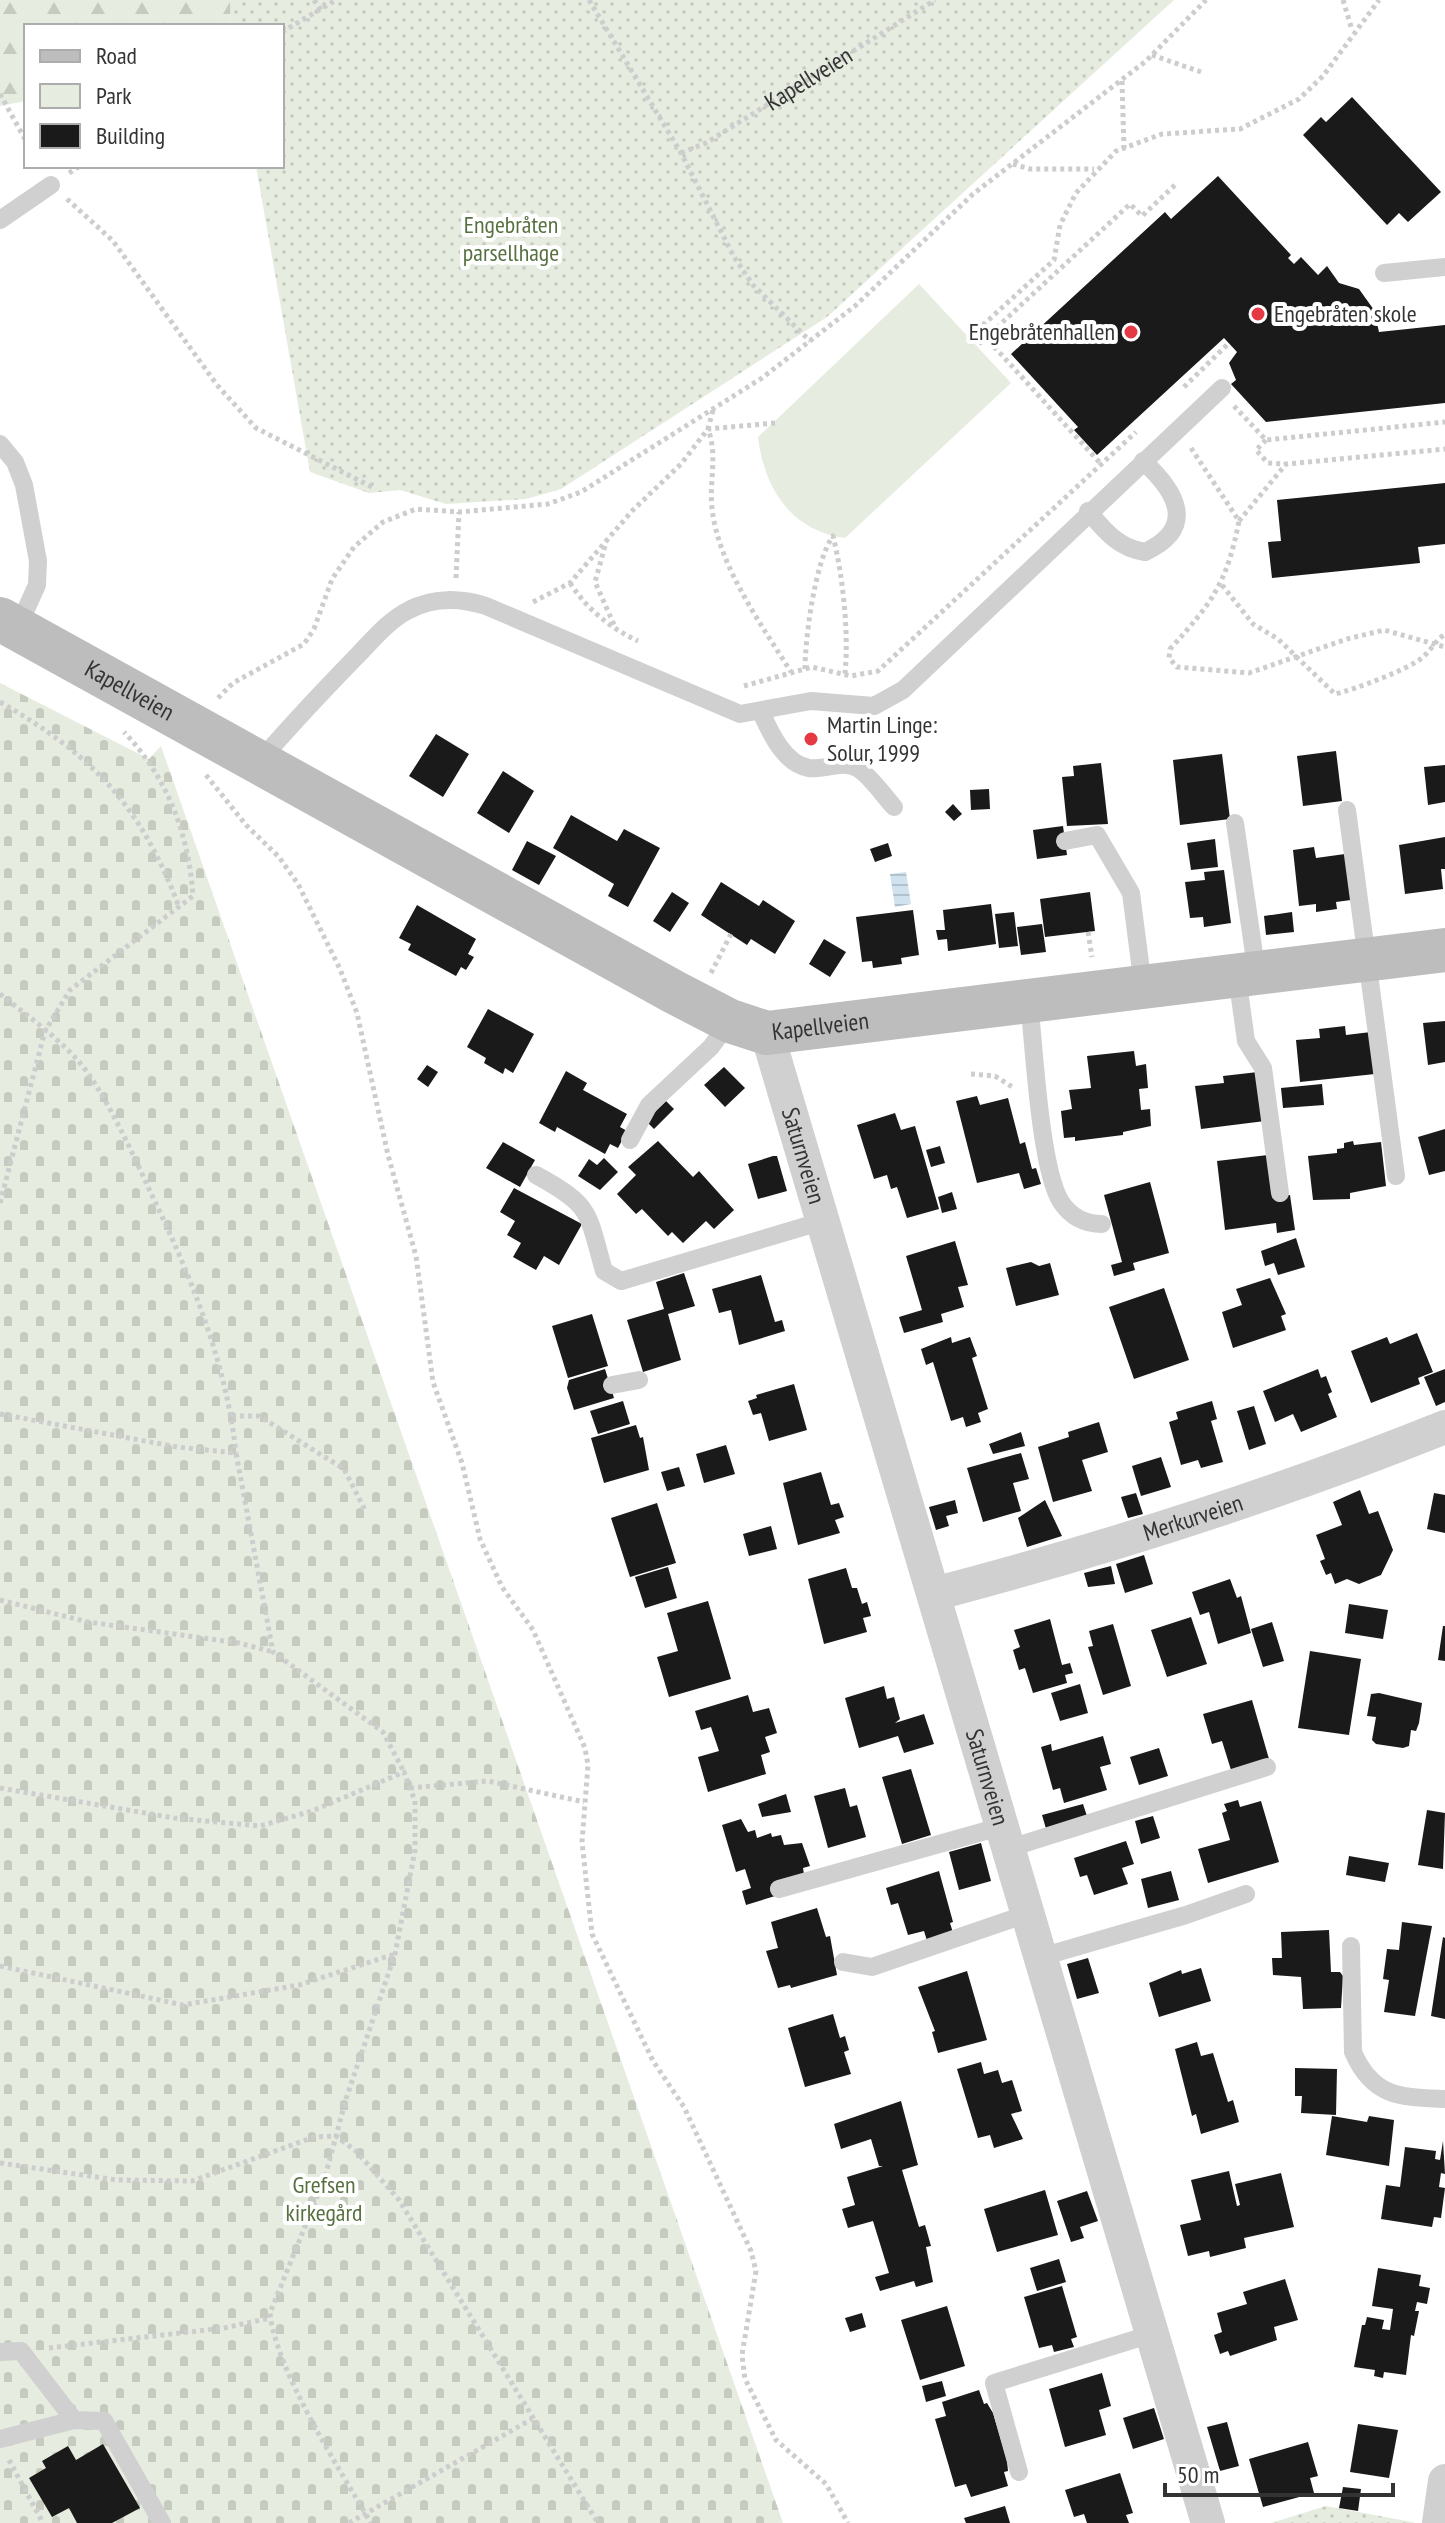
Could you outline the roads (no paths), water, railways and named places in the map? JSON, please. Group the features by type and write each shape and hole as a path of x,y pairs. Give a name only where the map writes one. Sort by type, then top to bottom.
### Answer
{"street":[{"name":"Kapellveien","path":"9,624 258,763 749,1027 1029,1001 1445,950"},
{"name":"Saturnveien","path":"749,1027 823,1221 935,1614 1007,1837 1042,1976 1144,2276 1152,2334 1208,2523"},
{"name":"Merkurveien","path":"935,1614 1307,1482 1445,1427"},
{"path":"1439,2523 1445,2481"}],"lane":[{"path":"0,220 51,185"},
{"path":"1384,273 1445,267"},
{"path":"258,763 281,733 397,617 426,603 455,599 471,601 515,618 740,714 811,701 874,706 903,690 1088,511 1222,388"},
{"path":"0,444 15,462 24,485 38,561 37,585 9,624"},
{"path":"1088,511 1117,543 1130,550 1145,552 1169,537 1178,523 1176,504 1143,461"},
{"path":"761,712 774,740 793,759 808,768 837,765 858,768 894,807"},
{"path":"1347,810 1396,1176"},
{"path":"1235,823 1247,975 1246,1041 1263,1068 1280,1193"},
{"path":"1065,841 1097,835 1131,893 1143,986"},
{"path":"1029,1001 1045,1141 1054,1189 1068,1211 1081,1220 1102,1224"},
{"path":"630,1140 649,1105 711,1047 749,1027"},
{"path":"536,1175 573,1195 583,1206 590,1218 604,1271 621,1281 823,1221"},
{"path":"612,1385 639,1380"},
{"path":"779,1889 1007,1837 1267,1767"},
{"path":"1042,1976 1186,1915 1246,1894"},
{"path":"843,1962 872,1967 1027,1914"},
{"path":"1351,1946 1353,2052 1360,2067 1392,2096 1445,2099"},
{"path":"1019,2472 994,2383 1152,2334"},
{"path":"0,2352 21,2351 74,2420"},
{"path":"3,2447 74,2420 104,2421 162,2523"}],"water":[{"path":"906,872 911,904 895,907 890,874"}],"place":[{"name":"Engebråten skole","path":"1258,314"},
{"name":"Engebråtenhallen","path":"1131,332"},
{"name":"Martin Linge: Solur, 1999","path":"811,739"}],"park label":[{"name":"Engebråten parsellhage","path":"511,239"},
{"name":"Grefsen kirkegård","path":"324,2199"}]}
